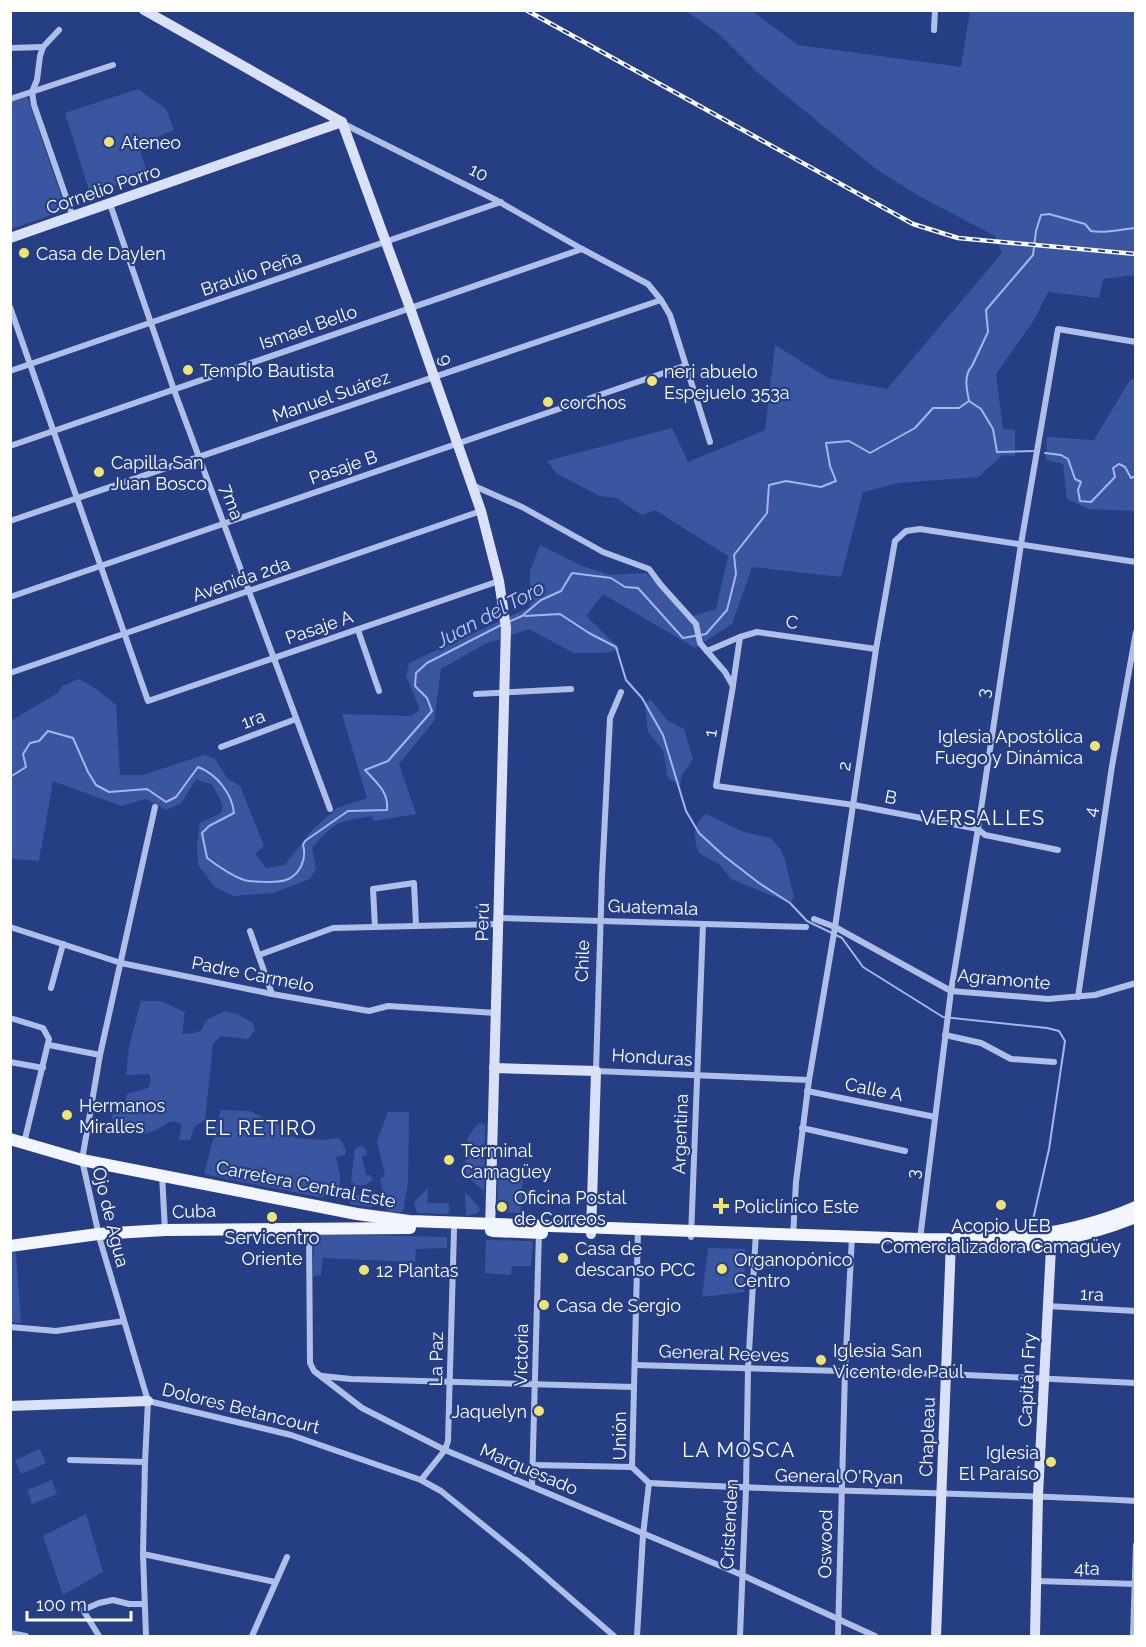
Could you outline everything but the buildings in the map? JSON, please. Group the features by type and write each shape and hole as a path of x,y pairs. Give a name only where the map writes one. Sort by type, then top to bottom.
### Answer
{"main road":[{"name":"Carretera Central Este","path":"10,1140 82,1160 357,1214 409,1221 951,1243 997,1249 1105,1228 1136,1217"},
{"name":"Carretera Central Este","path":"1050,1239 1136,1207"},
{"path":"342,1211 342,1228"},
{"path":"357,1214 357,1228"},
{"name":"Carretera Central Este","path":"379,1228 454,1230 491,1223"},
{"name":"Cuba","path":"10,1246 99,1234 165,1230 379,1228"}],"street":[{"name":"10","path":"144,10 342,122 501,202 648,284 670,315 684,366 710,442"},
{"path":"934,10 934,30"},
{"path":"59,30 43,47 37,80 32,92 34,105 73,217"},
{"path":"10,48 43,47"},
{"path":"10,99 112,65"},
{"name":"Cornelio Porro","path":"10,238 342,122"},
{"name":"9","path":"342,122 481,511 499,581 504,613"},
{"name":"Braulio Peña","path":"10,371 501,202"},
{"name":"7ma","path":"110,204 174,390 330,809"},
{"name":"Ismael Bello","path":"10,446 582,249"},
{"name":"Manuel Suárez","path":"10,521 661,300"},
{"path":"10,307 124,634"},
{"name":"3","path":"920,1243 951,991 1021,544 1058,329 1136,342"},
{"name":"Pasaje B","path":"10,597 684,366"},
{"path":"471,485 522,507 603,552 650,569 661,585 696,624 698,639 725,672 733,686"},
{"name":"Avenida 2da","path":"10,673 481,511"},
{"name":"2","path":"793,1237 796,1182 808,1080 835,927 876,649 895,541 906,531 920,529 1136,562"},
{"name":"Pasaje A","path":"124,634 148,701 499,581"},
{"name":"Perú","path":"491,1223 506,628 504,613"},
{"path":"358,630 380,692"},
{"name":"C","path":"707,651 757,632 876,649"},
{"name":"4","path":"1078,997 1112,766 1136,632"},
{"name":"1","path":"716,786 740,637"},
{"path":"476,694 571,689"},
{"name":"Chile","path":"591,1230 600,920 610,718 621,692"},
{"name":"1ra","path":"222,747 296,719"},
{"name":"B","path":"716,786 854,805 978,829 985,835 1058,850"},
{"name":"Ojo de Agua","path":"146,1636 144,1462 148,1401 99,1234 82,1160 100,1055 154,807"},
{"path":"375,927 373,889 414,883 416,925"},
{"name":"Agramonte","path":"814,919 835,927 951,991 1048,999 1095,994 1136,983"},
{"name":"Guatemala","path":"259,955 333,928 498,921 600,920 806,927"},
{"name":"Argentina","path":"691,1234 703,924"},
{"name":"Padre Carmelo","path":"10,927 121,963 272,994 369,1011 388,1006 496,1014"},
{"path":"250,931 272,994"},
{"path":"51,988 63,944"},
{"path":"10,1018 43,1028 48,1034 49,1045 24,1143"},
{"path":"945,1035 981,1043 1011,1059 1054,1062"},
{"path":"49,1045 100,1055"},
{"path":"10,1062 43,1068"},
{"name":"Honduras","path":"494,1068 808,1080"},
{"name":"Calle A","path":"807,1091 935,1117"},
{"path":"802,1128 905,1151"},
{"path":"162,1175 165,1230"},
{"name":"Marquesado","path":"309,1228 310,1363 314,1371 362,1408 445,1450 742,1575 874,1636"},
{"name":"Victoria","path":"532,1486 539,1228"},
{"name":"La Paz","path":"445,1450 448,1441 454,1230"},
{"name":"Unión","path":"638,1232 632,1467 649,1483"},
{"name":"Cristenden","path":"740,1636 748,1369 756,1235"},
{"name":"Capitán Fry","path":"1035,1636 1038,1496 1050,1239"},
{"name":"Oswood","path":"838,1636 845,1371 852,1240"},
{"name":"Chapleau","path":"936,1636 951,1243"},
{"name":"1ra","path":"1047,1306 1136,1311"},
{"path":"10,1327 56,1331 124,1321"},
{"name":"General Reeves","path":"635,1365 946,1374 1136,1383"},
{"path":"321,1376 351,1379 634,1387"},
{"name":"Dolores Betancourt","path":"10,1406 148,1401 291,1435 421,1480 441,1491 525,1559 614,1636"},
{"path":"421,1480 445,1450"},
{"path":"70,1460 144,1462"},
{"path":"533,1465 632,1467"},
{"path":"637,1636 643,1535 649,1483"},
{"name":"General O'Ryan","path":"649,1483 746,1489 941,1493 1136,1501"},
{"path":"1133,1636 1136,1545"},
{"path":"144,1554 274,1582"},
{"path":"252,1636 287,1557"},
{"name":"4ta","path":"1037,1581 1135,1584"},
{"path":"99,1636 83,1610 113,1599 129,1604 144,1604"},
{"path":"10,1633 26,1636"}],"shaded area":[{"path":"686,11 752,11 798,45 961,67 970,11 1135,11 1135,275 1103,279 1099,298 1048,292 1034,320 996,374 1003,429 1015,430 1015,456 1003,455 978,477 899,483 863,492 841,577 752,567 732,624 695,648 603,594 586,616 620,649 605,653 574,653 529,629 485,644 441,669 434,721 399,764 416,814 374,821 372,816 338,824 326,832 312,848 316,868 310,879 273,893 233,896 215,887 198,865 197,845 200,823 221,813 223,805 212,784 196,780 181,803 166,810 146,799 121,806 53,781 39,861 11,859 10,721 58,693 62,686 79,679 98,690 116,705 120,775 143,775 204,755 215,759 227,778 240,786 264,846 255,854 266,868 285,865 312,830 337,808 367,798 342,714 411,716 420,710 406,676 409,663 530,607 530,571 540,545 582,566 610,575 646,573 690,617 716,609 728,556 655,510 642,515 616,498 600,496 557,474 547,461 672,428 688,462 765,430 775,345 828,378 887,389 1002,253 995,236 919,196 876,169 757,72 719,34"},
{"name":"Ateneo","path":"138,89 166,109 174,130 138,145 148,175 90,193 65,113"},
{"path":"27,96 66,210 11,229 10,102"},
{"path":"1135,378 1135,511 1089,509 1067,499 1063,464 1046,460 1047,437 1094,440 1130,380"},
{"path":"650,699 667,720 684,729 693,759 682,775 680,785 668,778 663,750 648,732 645,704"},
{"path":"706,814 744,832 771,838 781,850 785,860 794,897 790,903 731,879 719,864 699,853 695,832 701,818"},
{"path":"141,1001 160,1001 185,1012 182,1034 202,1030 205,1022 225,1011 252,1022 255,1030 248,1039 220,1036 213,1044 205,1120 195,1126 190,1140 179,1140 182,1125 178,1123 171,1122 154,1131 137,1135 114,1121 111,1116 122,1106 127,1094 148,1088 151,1081 149,1074 126,1075 129,1047"},
{"path":"221,1110 250,1111 279,1125 295,1138 322,1140 339,1138 346,1150 345,1155 336,1157 340,1189 331,1196 318,1197 204,1174"},
{"path":"388,1112 409,1112 408,1183 403,1211 400,1213 387,1212 380,1179 385,1176 377,1141"},
{"path":"480,1123 485,1125 484,1191 466,1175 467,1140"},
{"path":"361,1146 366,1149 367,1155 362,1156 366,1175 370,1175 373,1180 365,1185 355,1185 351,1180 355,1149"},
{"path":"498,1174 523,1174 521,1213 497,1212"},
{"path":"428,1188 427,1203 448,1203 450,1210 448,1214 417,1213 414,1202"},
{"path":"465,1192 480,1208 478,1213 466,1216"},
{"path":"370,1193 376,1204 371,1207 351,1204 349,1201 351,1196"},
{"path":"317,1234 447,1237 447,1248 416,1249 415,1262 323,1258 321,1275 313,1276 314,1237"},
{"path":"486,1240 533,1241 531,1266 512,1266 511,1275 485,1273"},
{"path":"708,1248 745,1249 744,1292 702,1297"},
{"path":"16,1252 21,1323 11,1322 11,1253"},
{"path":"40,1449 46,1463 21,1474 15,1460"},
{"path":"52,1480 57,1494 32,1504 27,1490"},
{"path":"86,1514 103,1572 63,1595 43,1536"}],"waterway":[{"name":"Juan del Toro","path":"969,401 967,379 969,370 988,332 986,310 1033,255 1041,215 1049,214 1085,224 1091,231 1097,232 1136,228"},
{"path":"969,401 981,409 993,429 997,452 1033,451"},
{"name":"Juan del Toro","path":"508,622 522,616 541,600 561,591 572,573 611,578 625,587 638,588 683,638 706,634 727,610 736,574 734,555 767,513 769,485 786,481 821,487 836,481 830,466 826,443 849,441 870,453 915,428 933,408 959,408 969,401"},
{"path":"1045,453 1061,455 1068,459 1075,479 1081,482 1078,490 1080,501 1091,502 1115,477 1113,468 1119,464 1125,467 1131,478 1136,476"},
{"path":"525,616 560,614 616,647 626,680 642,698 663,735 686,811 699,833 759,883 790,903 807,921 842,938 863,967 943,1017 1059,1031 1065,1041 1049,1149 1032,1224"},
{"name":"Juan del Toro","path":"10,777 26,767 23,754 30,743 39,741 48,731 73,738 96,785 109,792 147,789 166,802 176,797 198,767 211,774 227,792 234,813 209,826 202,833 207,858 244,880 265,882 286,880 291,878 301,866 305,841 348,811 387,810 384,793 365,770 388,761 432,711 427,698 415,686 416,673 427,663 503,624"}],"railway":[{"path":"526,10 913,224 958,238 1136,254"}],"place":[{"name":"Ateneo","path":"109,142"},
{"name":"Casa de Daylen","path":"24,253"},
{"name":"Templo Bautista","path":"188,370"},
{"name":"neri abuelo Espejuelo 353a","path":"652,381"},
{"name":"corchos","path":"548,402"},
{"name":"Capilla San Juan Bosco","path":"99,472"},
{"name":"Iglesia Apostólica Fuego y Dinámica","path":"1095,746"},
{"name":"Hermanos Miralles","path":"67,1115"},
{"name":"Terminal Camagüey","path":"449,1160"},
{"name":"Acopio UEB Comercializadora Camagüey","path":"1001,1205"},
{"name":"Policlínico Este","path":"721,1206"},
{"name":"Oficina Postal de Correos","path":"502,1207"},
{"name":"Servicentro Oriente","path":"272,1217"},
{"name":"Casa de descanso PCC","path":"563,1258"},
{"name":"Organopónico Centro","path":"722,1269"},
{"name":"12 Plantas","path":"364,1270"},
{"name":"Casa de Sergio","path":"544,1305"},
{"name":"Iglesia San Vicente de Paúl","path":"821,1360"},
{"name":"Jaquelyn","path":"539,1411"},
{"name":"Iglesia El Paraíso","path":"1051,1462"}],"district":[{"name":"VERSALLES","path":"983,818"},
{"name":"EL RETIRO","path":"261,1128"},
{"name":"LA MOSCA","path":"739,1450"}]}
